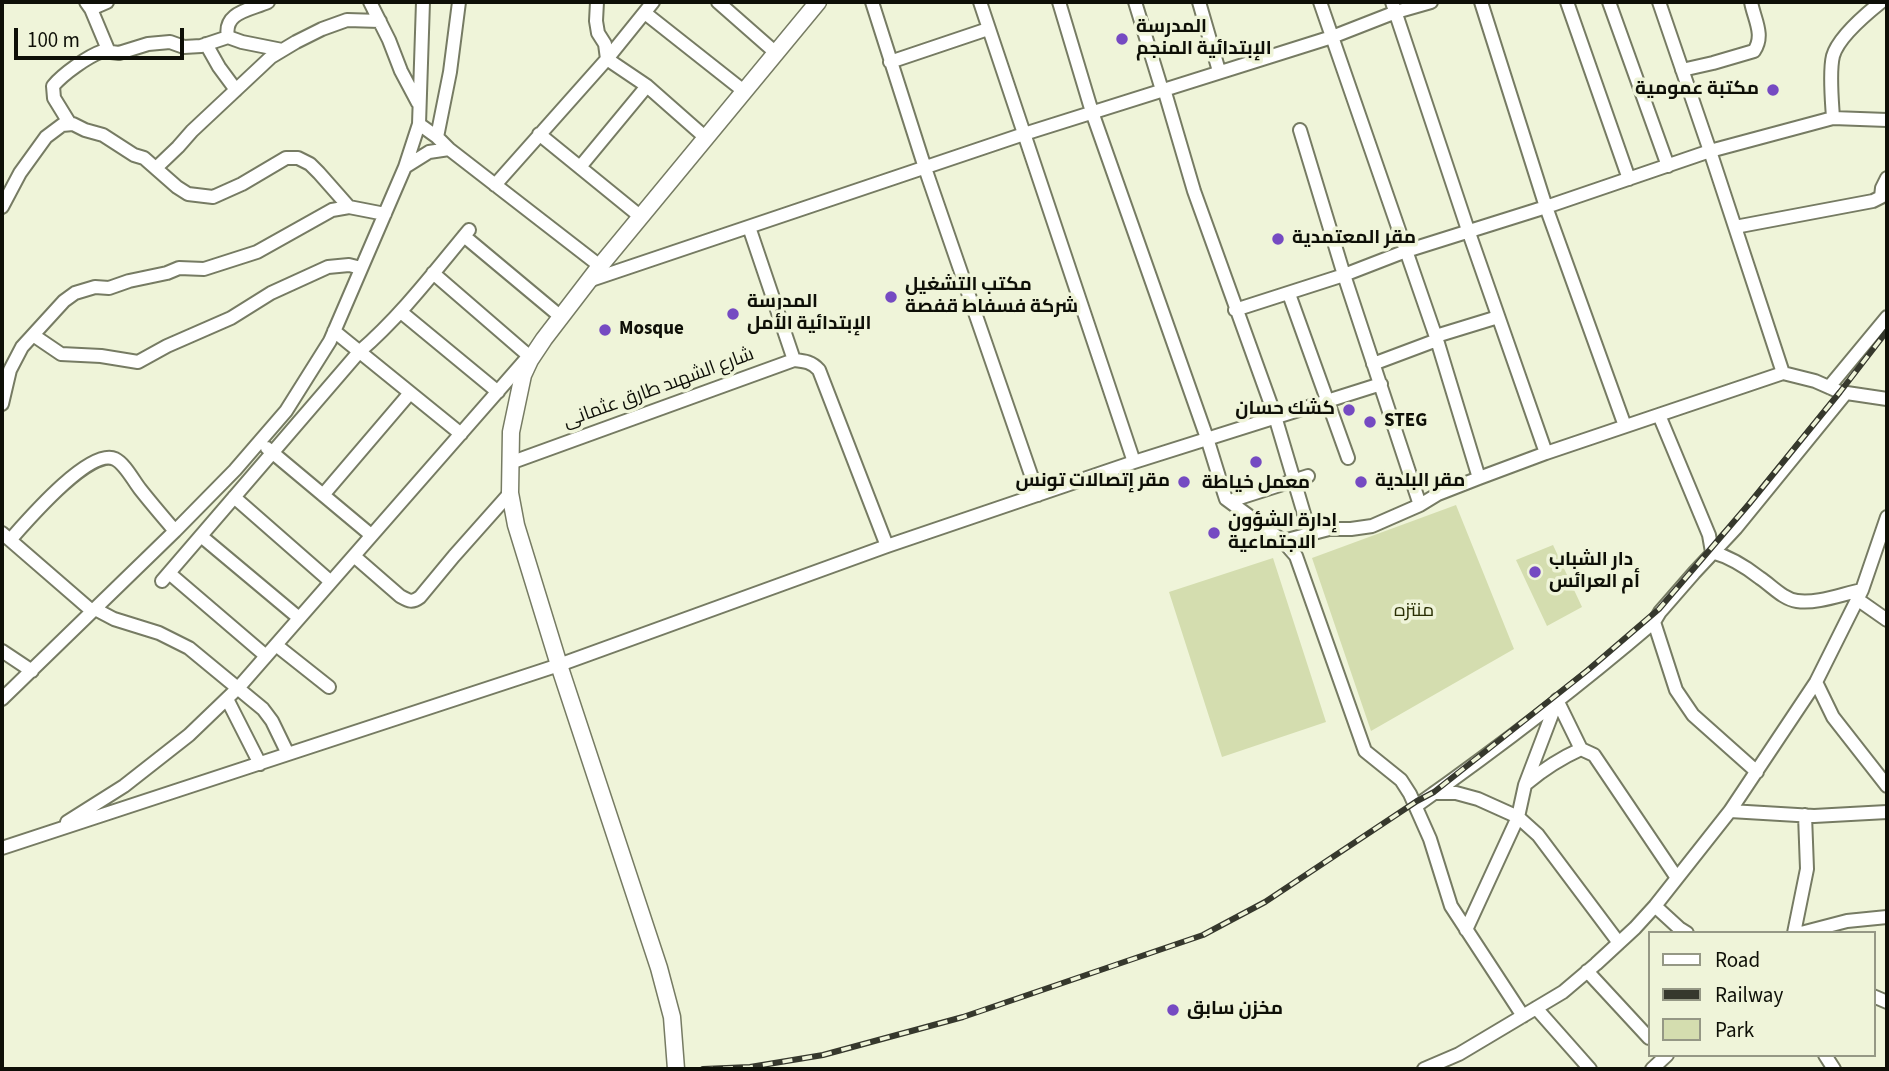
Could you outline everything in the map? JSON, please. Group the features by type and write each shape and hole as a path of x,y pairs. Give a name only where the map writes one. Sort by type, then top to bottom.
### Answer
{"main road":[{"path":"676,1069 672,1017 659,968 516,526 510,493 511,432 523,375 544,339 600,266 818,2"}],"street":[{"path":"107,2 89,5 109,52"},
{"path":"228,37 227,25 234,16 268,2"},
{"path":"370,2 420,107"},
{"path":"2,699 235,470 286,411 330,341 405,167 419,124 423,2"},
{"path":"437,137 450,72 459,2"},
{"path":"597,2 598,33 605,44 607,59 647,86 706,138"},
{"path":"495,185 607,59 653,2"},
{"path":"718,2 776,53"},
{"path":"872,2 925,168 1038,495"},
{"path":"980,2 1134,462"},
{"path":"1059,2 1092,112 1226,499 1283,541 1301,565 1366,751 1401,780 1410,793 1430,839 1451,905 1523,1016"},
{"path":"1135,2 1194,191 1276,418 1310,534"},
{"path":"1199,2 1219,71"},
{"path":"1320,2 1437,338 1479,478"},
{"path":"589,281 1024,134 1332,37 1394,7 1431,2"},
{"path":"1481,2 1546,207 1625,426"},
{"path":"1567,2 1629,179"},
{"path":"1608,2 1668,166"},
{"path":"1659,2 1783,373"},
{"path":"1682,70 1754,51 1760,34 1751,2"},
{"path":"1833,118 1832,60 1836,48 1865,15 1881,2"},
{"path":"1394,7 1546,453"},
{"path":"645,13 745,92"},
{"path":"156,168 271,57 322,29 347,20 380,21"},
{"path":"890,62 988,29"},
{"path":"70,124 54,98 53,86 97,53 119,53 148,44 170,43 184,47 228,37 282,50"},
{"path":"206,44 236,90"},
{"path":"580,167 647,86"},
{"path":"1236,310 1289,294 1468,230 1710,152 1833,118 1887,120"},
{"path":"2,207 20,173 46,137 61,125 70,124 103,135 134,155 144,158 188,194 213,197 242,184 286,158 298,158 310,164 349,207"},
{"path":"419,124 600,266"},
{"path":"1300,130 1343,275 1420,505"},
{"path":"540,134 642,216"},
{"path":"405,167 429,152 449,149"},
{"path":"1735,227 1873,201 1881,197 1887,178"},
{"path":"2,404 10,370 22,347 64,301 75,293 95,287 109,288 178,268 204,269 257,252 332,210 349,207 385,214"},
{"path":"749,227 794,360 807,361 818,370 887,546"},
{"path":"266,656 165,577 359,352 401,312 466,233 561,317"},
{"path":"33,335 61,354 101,356 138,362 231,318 271,293 328,267 349,265 361,268"},
{"path":"433,273 529,356"},
{"path":"1289,294 1348,458"},
{"path":"401,312 498,392"},
{"path":"1374,364 1498,317"},
{"path":"1829,387 1887,317"},
{"path":"334,331 461,434"},
{"path":"49,834 124,786 189,735 239,687 544,339"},
{"name":"شارع الشهىد طارق عثمانى","path":"510,463 794,360"},
{"path":"1283,541 1329,529 1372,526 1438,494 1546,453 1783,373 1846,393 1887,399"},
{"path":"2,848 559,665 887,546 1134,462 1381,384"},
{"path":"323,495 410,393"},
{"path":"1416,806 1595,673 1654,622 1712,552 1736,528 1846,393"},
{"path":"1659,415 1709,535 1712,552"},
{"path":"260,441 372,536"},
{"path":"175,531 113,458 95,462 74,475 36,512 4,536 93,610 159,633 189,648 263,709 288,754"},
{"path":"1230,501 1308,477"},
{"path":"354,556 400,596 414,601 510,493"},
{"path":"234,497 331,582"},
{"path":"1424,1069 1459,1054 1563,992 1619,943 1655,906 1730,811 1816,682 1859,594 1887,517"},
{"path":"201,536 299,618"},
{"path":"1712,552 1733,560 1788,598 1798,601 1859,594"},
{"path":"1859,594 1887,620"},
{"path":"1654,622 1675,690 1693,715 1757,772"},
{"path":"276,645 329,687"},
{"path":"2,651 32,671"},
{"path":"1816,682 1833,717 1887,786"},
{"path":"227,699 261,764"},
{"path":"1466,930 1518,817 1525,785 1557,700"},
{"path":"1557,700 1581,749 1594,755 1677,878"},
{"path":"1525,785 1544,769 1581,749"},
{"path":"1434,793 1456,793 1478,799 1518,817 1538,835 1619,943"},
{"path":"1730,811 1805,815 1887,813"},
{"path":"1794,931 1807,869 1805,815"},
{"path":"1655,906 1684,931"},
{"path":"1809,931 1847,921 1887,917"},
{"path":"1587,971 1647,1036"},
{"path":"1536,1007 1590,1069"},
{"path":"1454,1069 1459,1054"}],"green space":[{"name":"منتزه","path":"1456,505 1514,649 1371,731 1312,558"},
{"path":"1553,545 1582,607 1547,626 1516,560"},
{"path":"1273,558 1326,722 1222,757 1169,592"}],"railway":[{"path":"703,1069 750,1067 823,1055 963,1017 1203,935 1265,902 1434,792 1588,670 1659,609 1749,504 1887,331"}],"place":[{"name":"المدرسة الإبتدائية المنجم","path":"1122,39"},
{"name":"مكتبة عمومية","path":"1773,90"},
{"name":"مقر المعتمدية","path":"1278,239"},
{"name":"مكتب التشغيل شركة فسفاط قفصة","path":"891,297"},
{"name":"المدرسة الإبتدائية الأمل","path":"733,314"},
{"name":"Mosque","path":"605,330"},
{"name":"كشك حسان","path":"1349,410"},
{"name":"STEG","path":"1370,422"},
{"name":"معمل خياطة","path":"1256,462"},
{"name":"مقر إتصالات تونس","path":"1184,482"},
{"name":"مقر البلدية","path":"1361,482"},
{"name":"إدارة الشؤون الاجتماعية","path":"1214,533"},
{"name":"دار الشباب أم العرائس","path":"1535,572"},
{"name":"مخزن سابق","path":"1173,1010"}]}
